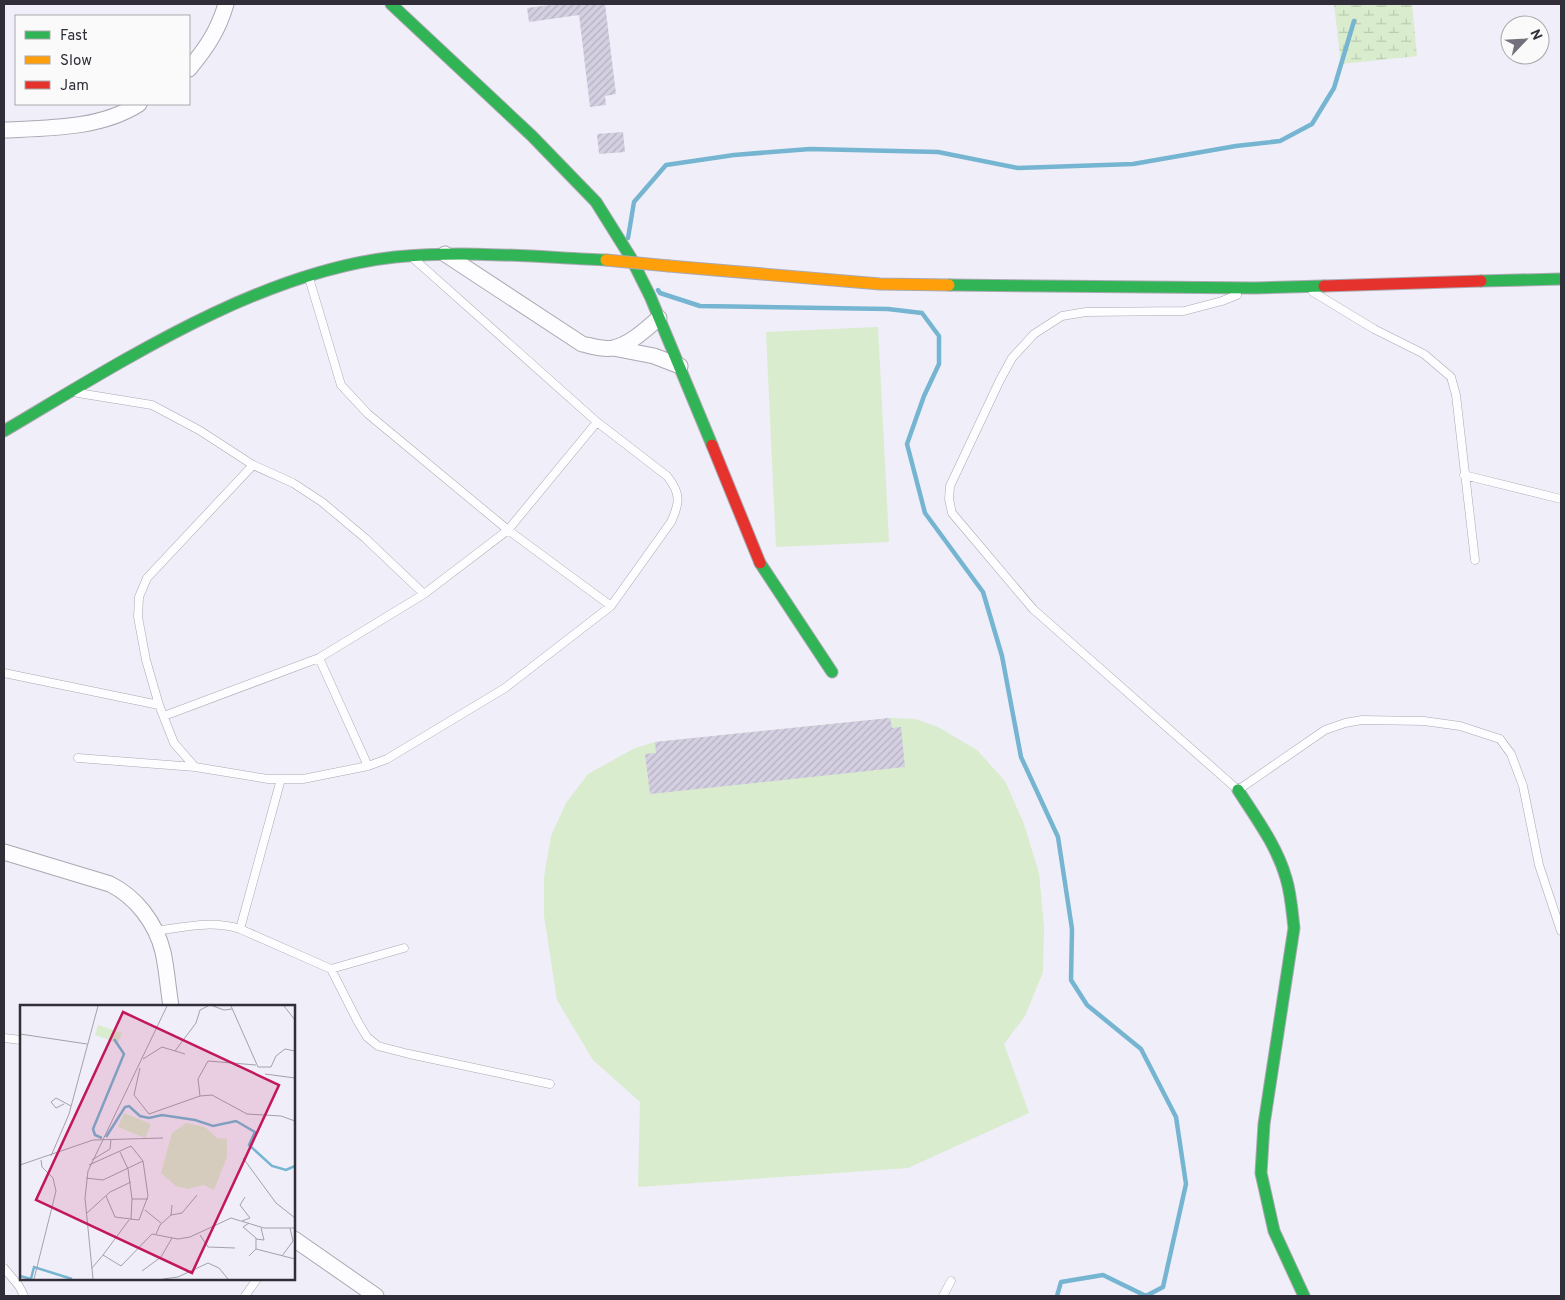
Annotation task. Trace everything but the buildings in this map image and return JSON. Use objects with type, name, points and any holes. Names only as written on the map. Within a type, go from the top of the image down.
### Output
[{"type":"street","points":[[190,68],[207,47],[222,19],[226,4]]},
{"type":"street","points":[[391,4],[532,136],[596,202],[631,258],[659,318],[759,561],[832,672]]},
{"type":"street","points":[[4,130],[54,128],[102,120],[137,105]]},
{"type":"street","points":[[445,254],[582,344],[654,356],[680,366]]},
{"type":"street","points":[[4,431],[170,336],[279,286],[365,262],[411,256],[445,254],[606,260],[880,284],[1255,288],[1561,279]]},
{"type":"street","points":[[613,348],[640,334],[659,318]]},
{"type":"street","points":[[1238,790],[1274,848],[1284,871],[1291,895],[1294,928],[1264,1124],[1261,1173],[1274,1232],[1304,1296]]},
{"type":"street","points":[[4,852],[110,884],[124,891],[140,907],[155,931],[163,952],[171,1005]]},
{"type":"street","points":[[295,1240],[376,1296]]},
{"type":"lane","points":[[78,758],[195,767],[281,780],[303,779],[368,766],[405,749],[505,688],[611,606],[671,522],[678,508],[678,492],[667,476],[597,422],[411,256]]},
{"type":"lane","points":[[308,277],[340,385],[368,414],[508,530],[611,606]]},
{"type":"lane","points":[[1303,286],[1374,329],[1424,354],[1450,377],[1456,395],[1475,560]]},
{"type":"lane","points":[[1255,288],[1222,301],[1184,311],[1086,312],[1062,316],[1034,334],[1012,358],[950,486],[949,499],[952,513],[1032,609],[1238,790],[1325,730],[1345,723],[1362,720],[1424,721],[1460,726],[1500,739],[1512,754],[1523,786],[1539,865],[1561,931]]},
{"type":"lane","points":[[72,392],[152,405],[199,430],[253,465],[293,483],[322,502],[365,538],[424,594]]},
{"type":"lane","points":[[164,716],[319,658],[424,594],[508,530],[597,422]]},
{"type":"lane","points":[[195,767],[174,743],[159,705],[146,660],[138,617],[139,597],[147,578],[253,465]]},
{"type":"lane","points":[[1464,475],[1561,499]]},
{"type":"lane","points":[[319,658],[368,766]]},
{"type":"lane","points":[[4,673],[159,705]]},
{"type":"lane","points":[[240,929],[281,780]]},
{"type":"lane","points":[[155,931],[211,924],[240,929],[331,969],[358,1022],[368,1037],[378,1046],[550,1084]]},
{"type":"lane","points":[[331,969],[404,948]]},
{"type":"lane","points":[[4,1038],[20,1040]]},
{"type":"lane","points":[[4,1268],[19,1286],[24,1296]]},
{"type":"lane","points":[[245,1296],[256,1280]]},
{"type":"lane","points":[[943,1296],[951,1281]]},
{"type":"green space","points":[[1334,4],[1412,4],[1417,56],[1341,64]]},
{"type":"green space","points":[[878,327],[889,542],[776,547],[766,332]]},
{"type":"green space","points":[[890,718],[915,719],[938,727],[977,750],[1005,781],[1024,824],[1039,873],[1044,927],[1043,972],[1025,1016],[1004,1044],[1029,1113],[908,1168],[638,1187],[640,1102],[593,1060],[557,1000],[544,916],[544,877],[551,836],[566,803],[588,774],[635,748],[655,742]]},
{"type":"waterway","points":[[628,238],[634,202],[666,165],[734,155],[810,149],[938,152],[1018,168],[1133,164],[1236,146],[1280,141],[1312,124],[1334,88],[1354,21]]},
{"type":"waterway","points":[[658,290],[660,293],[700,306],[888,309],[922,313],[939,336],[939,364],[924,396],[907,444],[925,513],[983,592],[1002,656],[1021,757],[1058,837],[1072,929],[1071,980],[1087,1005],[1141,1049],[1176,1117],[1186,1184],[1163,1287],[1146,1296],[1103,1275],[1061,1282],[1057,1296]]},
{"type":"traffic: fast","points":[[391,4],[532,136],[596,202],[631,258],[650,296],[712,445]]},
{"type":"traffic: fast","points":[[4,431],[95,377],[192,324],[242,300],[293,281],[344,266],[395,257],[448,254],[606,260]]},
{"type":"traffic: fast","points":[[1481,281],[1561,279]]},
{"type":"traffic: fast","points":[[949,285],[1255,288],[1324,286]]},
{"type":"traffic: fast","points":[[760,563],[832,672]]},
{"type":"traffic: fast","points":[[1238,790],[1265,832],[1277,855],[1286,878],[1291,903],[1294,928],[1264,1124],[1261,1173],[1274,1231],[1304,1296]]},
{"type":"traffic: slow","points":[[606,260],[669,266]]},
{"type":"traffic: slow","points":[[669,266],[880,284],[949,285]]},
{"type":"traffic: jam","points":[[1324,286],[1481,281]]},
{"type":"traffic: jam","points":[[712,445],[760,563]]}]
